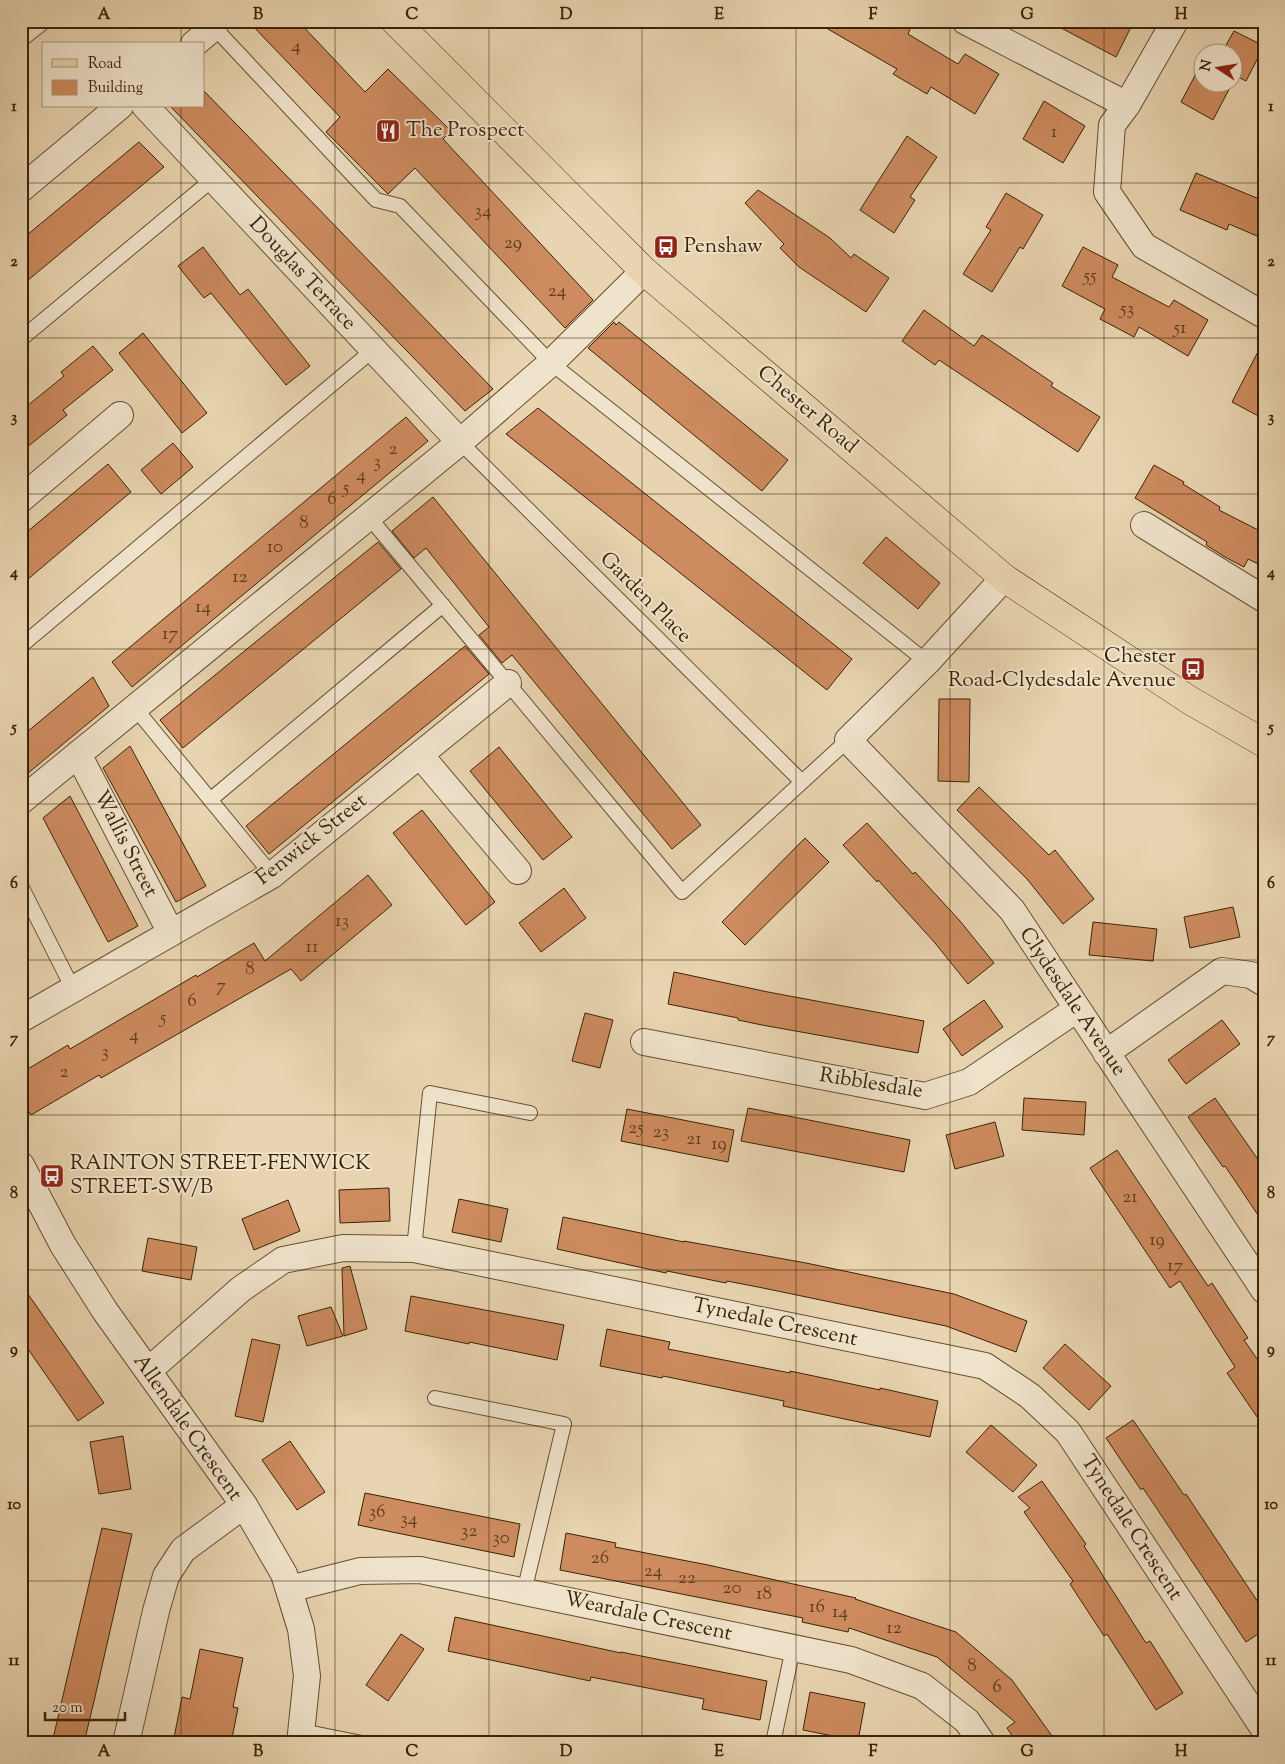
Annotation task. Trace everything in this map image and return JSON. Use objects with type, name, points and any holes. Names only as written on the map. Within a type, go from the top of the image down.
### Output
[{"type":"main road","name":"Chester Road","points":[[396,21],[644,271],[1004,578],[1191,701],[1264,743]]},
{"type":"street","points":[[965,21],[1127,105]]},
{"type":"street","points":[[1175,21],[1127,105],[1112,125],[1107,192],[1144,246],[1264,315]]},
{"type":"street","points":[[196,42],[211,24]]},
{"type":"street","points":[[21,188],[118,108]]},
{"type":"street","name":"Douglas Terrace","points":[[147,108],[460,442]]},
{"type":"street","points":[[21,801],[460,442],[551,363],[644,271]]},
{"type":"street","points":[[21,498],[120,415]]},
{"type":"street","points":[[1144,524],[1264,599]]},
{"type":"street","points":[[848,740],[927,662],[1004,578]]},
{"type":"street","name":"Fenwick Street","points":[[21,1019],[272,875],[508,683]]},
{"type":"street","name":"Clydesdale Avenue","points":[[848,740],[1012,910],[1264,1290]]},
{"type":"street","name":"Wallis Street","points":[[78,754],[171,933]]},
{"type":"street","points":[[420,755],[518,871]]},
{"type":"street","points":[[1106,1053],[1222,971],[1251,975],[1264,983]]},
{"type":"street","name":"Ribblesdale","points":[[644,1042],[926,1096],[969,1082],[1077,1009]]},
{"type":"street","name":"Allendale Crescent","points":[[21,1165],[63,1245],[105,1311],[244,1505],[183,1550],[166,1576],[156,1611],[126,1743]]},
{"type":"street","name":"Tynedale Crescent","points":[[148,1371],[241,1289],[283,1260],[343,1248],[414,1249],[985,1366],[1030,1396],[1068,1432],[1264,1729]]},
{"type":"street","points":[[244,1505],[284,1574],[301,1629],[307,1676],[301,1737]]},
{"type":"street","name":"Weardale Crescent","points":[[289,1589],[360,1571],[420,1570],[851,1660],[922,1686],[967,1721],[982,1743]]},
{"type":"lane","points":[[21,40],[45,21]]},
{"type":"lane","points":[[211,24],[376,200],[400,206],[551,363],[927,662]]},
{"type":"lane","points":[[21,339],[213,179]]},
{"type":"lane","points":[[21,646],[374,350]]},
{"type":"lane","name":"Garden Place","points":[[460,442],[802,782]]},
{"type":"lane","points":[[369,517],[682,892],[848,740]]},
{"type":"lane","points":[[210,800],[443,605]]},
{"type":"lane","points":[[135,708],[272,875]]},
{"type":"lane","points":[[21,886],[73,989]]},
{"type":"lane","points":[[414,1249],[430,1093],[530,1113]]},
{"type":"lane","points":[[435,1398],[564,1424],[524,1592]]},
{"type":"lane","points":[[773,1743],[793,1648]]},
{"type":"lane","points":[[301,1737],[362,1743]]},
{"type":"building","points":[[248,21],[298,21],[365,92],[388,69],[451,131],[443,139],[593,300],[565,328],[415,168],[388,194],[326,132],[340,117]]},
{"type":"building","points":[[814,21],[897,21],[910,29],[908,34],[958,64],[965,54],[999,74],[975,114],[931,87],[927,94],[893,74],[897,69]]},
{"type":"building","points":[[1048,21],[1134,21],[1116,57]]},
{"type":"building","points":[[1234,31],[1264,46],[1246,81],[1242,79],[1242,42],[1228,42]]},
{"type":"building","points":[[1192,81],[1192,92],[1228,92],[1213,120],[1181,102]]},
{"type":"building","points":[[205,92],[493,389],[465,411],[172,108],[205,108]]},
{"type":"building","points":[[1044,101],[1085,126],[1063,163],[1023,139]]},
{"type":"building","points":[[907,136],[937,157],[910,197],[915,200],[894,233],[860,210]]},
{"type":"building","points":[[139,142],[164,167],[21,286],[21,240]]},
{"type":"building","points":[[1196,173],[1264,201],[1264,239],[1229,224],[1227,230],[1180,210]]},
{"type":"building","points":[[758,190],[830,238],[851,258],[854,254],[889,278],[866,312],[799,267],[780,248],[784,244],[745,203]]},
{"type":"building","points":[[1006,193],[1043,215],[1023,249],[1020,247],[992,292],[963,274],[991,230],[986,227]]},
{"type":"building","points":[[203,247],[240,295],[248,289],[310,366],[286,385],[211,293],[204,298],[178,266]]},
{"type":"building","points":[[1083,247],[1118,265],[1112,277],[1169,307],[1174,300],[1208,320],[1188,356],[1139,327],[1134,337],[1100,319],[1105,309],[1062,286]]},
{"type":"building","points":[[924,310],[974,346],[982,335],[1053,383],[1051,386],[1100,417],[1078,452],[939,360],[935,365],[902,341]]},
{"type":"building","points":[[614,322],[616,325],[619,322],[788,460],[762,491],[588,348]]},
{"type":"building","points":[[143,333],[207,413],[182,433],[119,353]]},
{"type":"building","points":[[1264,340],[1264,419],[1232,402]]},
{"type":"building","points":[[93,346],[113,370],[63,410],[67,415],[21,452],[21,411],[64,376],[61,372]]},
{"type":"building","points":[[538,408],[852,659],[827,690],[506,434]]},
{"type":"building","points":[[406,417],[428,441],[132,687],[112,662]]},
{"type":"building","points":[[173,443],[193,467],[161,494],[141,470]]},
{"type":"building","points":[[108,464],[131,492],[21,585],[21,537]]},
{"type":"building","points":[[1154,465],[1184,482],[1183,484],[1220,507],[1219,510],[1264,533],[1264,567],[1248,559],[1244,567],[1225,557],[1206,545],[1207,542],[1135,498]]},
{"type":"building","points":[[433,497],[701,825],[672,849],[512,655],[502,663],[479,635],[489,627],[426,548],[414,558],[392,531]]},
{"type":"building","points":[[886,537],[940,583],[918,609],[863,563]]},
{"type":"building","points":[[378,542],[401,569],[183,748],[160,720]]},
{"type":"building","points":[[465,646],[489,674],[269,854],[246,826]]},
{"type":"building","points":[[93,677],[109,706],[21,779],[21,737]]},
{"type":"building","points":[[939,699],[970,699],[969,782],[938,781]]},
{"type":"building","points":[[130,746],[206,886],[176,902],[103,768]]},
{"type":"building","points":[[499,747],[572,837],[543,860],[470,771]]},
{"type":"building","points":[[979,787],[1049,855],[1055,850],[1094,899],[1063,924],[1027,879],[957,810]]},
{"type":"building","points":[[70,796],[138,926],[108,942],[43,818]]},
{"type":"building","points":[[422,810],[495,902],[466,925],[393,833]]},
{"type":"building","points":[[867,823],[913,874],[915,872],[960,921],[994,963],[968,984],[935,943],[878,880],[877,882],[843,845]]},
{"type":"building","points":[[805,838],[829,862],[745,945],[722,922]]},
{"type":"building","points":[[368,875],[392,905],[301,981],[291,969],[101,1078],[99,1075],[31,1115],[21,1098],[21,1073],[68,1045],[70,1049],[254,943],[265,961]]},
{"type":"building","points":[[564,888],[586,918],[541,952],[519,923]]},
{"type":"building","points":[[1233,907],[1240,937],[1190,948],[1184,917]]},
{"type":"building","points":[[1093,922],[1157,929],[1153,961],[1089,955]]},
{"type":"building","points":[[674,972],[768,992],[924,1021],[918,1053],[762,1025],[738,1020],[738,1018],[668,1004]]},
{"type":"building","points":[[984,1000],[1003,1027],[962,1056],[943,1029]]},
{"type":"building","points":[[585,1013],[613,1020],[600,1068],[572,1061]]},
{"type":"building","points":[[1222,1020],[1240,1044],[1186,1084],[1168,1060]]},
{"type":"building","points":[[1024,1098],[1086,1102],[1084,1135],[1022,1130]]},
{"type":"building","points":[[1215,1098],[1264,1168],[1264,1224],[1225,1166],[1223,1167],[1188,1117]]},
{"type":"building","points":[[748,1108],[910,1140],[904,1172],[741,1141]]},
{"type":"building","points":[[627,1109],[734,1130],[728,1162],[621,1141]]},
{"type":"building","points":[[995,1122],[1004,1156],[955,1169],[946,1135]]},
{"type":"building","points":[[1117,1150],[1208,1286],[1212,1283],[1248,1338],[1244,1340],[1264,1369],[1264,1427],[1227,1373],[1235,1367],[1180,1281],[1170,1288],[1090,1168]]},
{"type":"building","points":[[389,1188],[390,1221],[340,1223],[339,1190]]},
{"type":"building","points":[[459,1199],[508,1209],[501,1242],[452,1232]]},
{"type":"building","points":[[288,1200],[300,1231],[254,1250],[242,1219]]},
{"type":"building","points":[[563,1217],[684,1242],[806,1263],[954,1294],[1027,1321],[1016,1352],[946,1326],[727,1281],[726,1283],[667,1271],[666,1273],[557,1249]]},
{"type":"building","points":[[148,1238],[197,1247],[191,1280],[142,1271]]},
{"type":"building","points":[[350,1266],[367,1329],[344,1336],[342,1268]]},
{"type":"building","points":[[21,1284],[104,1403],[78,1421],[21,1339]]},
{"type":"building","points":[[411,1296],[564,1325],[557,1360],[405,1331]]},
{"type":"building","points":[[331,1307],[343,1336],[307,1346],[298,1316]]},
{"type":"building","points":[[607,1329],[670,1342],[668,1349],[790,1373],[790,1371],[880,1390],[880,1388],[938,1401],[930,1437],[783,1406],[784,1401],[663,1376],[662,1378],[600,1366]]},
{"type":"building","points":[[252,1339],[280,1345],[263,1422],[235,1416]]},
{"type":"building","points":[[1065,1344],[1111,1386],[1089,1410],[1043,1368]]},
{"type":"building","points":[[1133,1420],[1184,1495],[1186,1494],[1264,1611],[1264,1630],[1246,1642],[1143,1488],[1141,1490],[1106,1438]]},
{"type":"building","points":[[991,1425],[1037,1465],[1013,1492],[966,1452]]},
{"type":"building","points":[[123,1436],[131,1489],[99,1494],[90,1442]]},
{"type":"building","points":[[290,1441],[325,1492],[297,1510],[262,1460]]},
{"type":"building","points":[[1042,1481],[1086,1544],[1084,1546],[1146,1643],[1150,1641],[1183,1693],[1156,1710],[1107,1634],[1104,1636],[1070,1584],[1073,1581],[1024,1512],[1030,1508],[1018,1497]]},
{"type":"building","points":[[365,1493],[520,1524],[514,1557],[358,1525]]},
{"type":"building","points":[[102,1528],[132,1534],[95,1697],[84,1743],[52,1743]]},
{"type":"building","points":[[566,1533],[616,1543],[615,1547],[708,1565],[856,1598],[956,1632],[1012,1680],[1057,1743],[1017,1743],[1007,1728],[1015,1722],[937,1657],[849,1628],[848,1632],[802,1622],[803,1618],[560,1570]]},
{"type":"building","points":[[455,1617],[621,1653],[767,1681],[760,1720],[702,1709],[704,1699],[591,1677],[590,1681],[448,1651]]},
{"type":"building","points":[[401,1634],[424,1649],[388,1701],[366,1685]]},
{"type":"building","points":[[200,1649],[243,1658],[233,1707],[238,1708],[231,1743],[173,1743],[182,1697],[190,1699]]},
{"type":"building","points":[[810,1692],[865,1703],[858,1741],[803,1730]]},
{"type":"place","name":"The Prospect","points":[[388,131]]},
{"type":"place","name":"Penshaw","points":[[666,247]]},
{"type":"place","name":"Chester Road-Clydesdale Avenue","points":[[1193,669]]},
{"type":"place","name":"RAINTON STREET-FENWICK STREET-SW/B","points":[[52,1176]]}]
